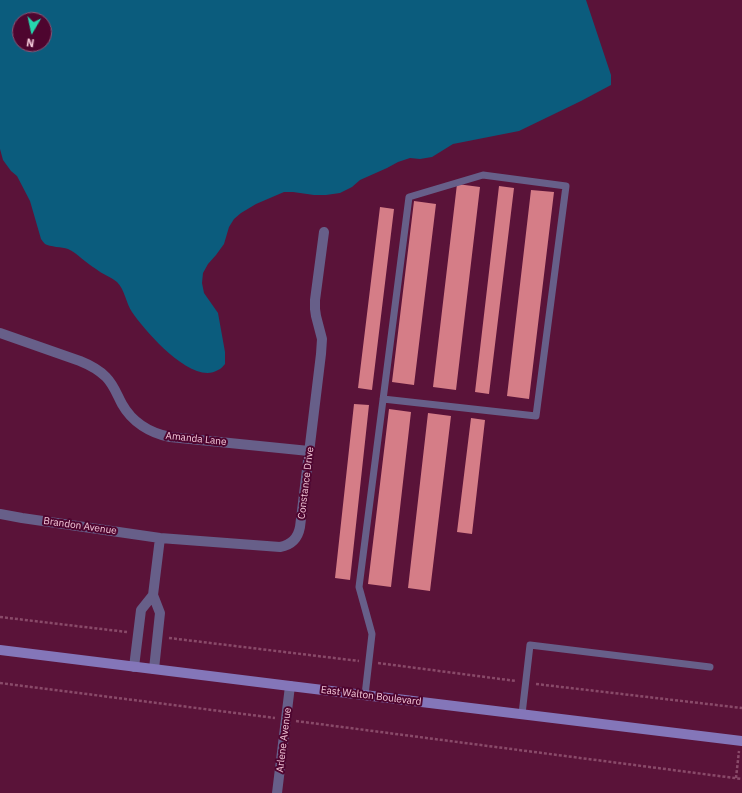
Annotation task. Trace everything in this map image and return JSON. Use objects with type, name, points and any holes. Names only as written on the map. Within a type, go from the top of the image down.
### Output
[{"type":"main road","name":"East Walton Boulevard","points":[[0,650],[742,741]]},
{"type":"street","name":"Constance Drive","points":[[160,538],[280,547],[287,545],[296,538],[299,531],[322,346],[321,332],[315,309],[324,232]]},
{"type":"street","name":"Amanda Lane","points":[[0,333],[90,365],[99,371],[112,385],[122,405],[132,418],[156,433],[170,437],[309,451]]},
{"type":"street","name":"Brandon Avenue","points":[[0,514],[160,538]]},
{"type":"street","points":[[154,669],[160,613],[153,595],[160,538]]},
{"type":"street","points":[[134,666],[141,610],[153,595]]},
{"type":"street","name":"Arlene Avenue","points":[[278,793],[290,686]]},
{"type":"lane","points":[[365,695],[372,634],[359,587],[383,399],[409,197],[483,175],[566,186],[536,416],[383,399]]},
{"type":"lane","points":[[522,714],[530,645],[710,667]]},
{"type":"path","points":[[0,683],[742,779]]},
{"type":"water","points":[[0,0],[586,0],[611,75],[611,85],[519,131],[453,144],[432,157],[420,159],[410,158],[398,162],[360,180],[352,187],[340,193],[314,195],[284,192],[256,204],[241,213],[234,219],[229,227],[224,244],[208,264],[203,273],[202,283],[204,293],[218,313],[225,352],[225,364],[219,370],[207,373],[195,370],[183,364],[158,343],[138,321],[128,305],[120,285],[117,282],[68,249],[50,246],[44,243],[41,239],[30,201],[17,176],[11,171],[3,160],[0,149]]},
{"type":"building","points":[[457,184],[480,187],[456,390],[433,387]]},
{"type":"building","points":[[499,186],[514,188],[489,394],[475,392]]},
{"type":"building","points":[[531,190],[554,192],[529,399],[507,396]]},
{"type":"building","points":[[414,201],[436,204],[414,385],[392,382]]},
{"type":"building","points":[[380,207],[394,209],[372,390],[358,388]]},
{"type":"building","points":[[354,404],[369,405],[350,580],[335,578]]},
{"type":"building","points":[[389,409],[411,412],[391,587],[368,584]]},
{"type":"building","points":[[428,413],[451,416],[430,591],[408,588]]},
{"type":"building","points":[[471,418],[485,420],[472,534],[457,532]]}]
